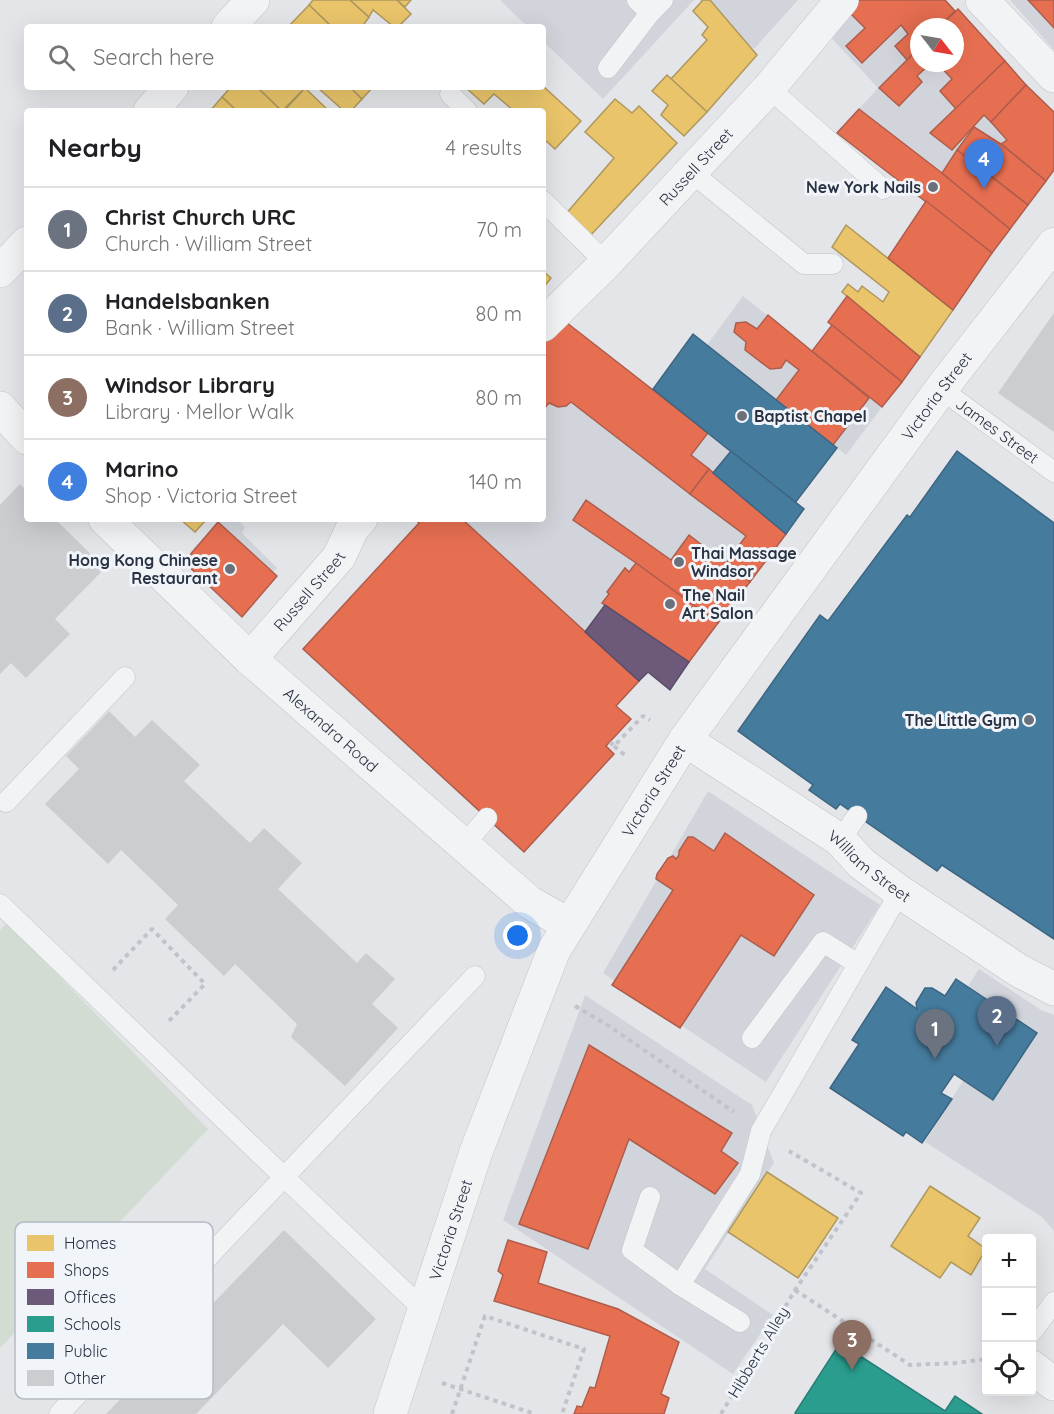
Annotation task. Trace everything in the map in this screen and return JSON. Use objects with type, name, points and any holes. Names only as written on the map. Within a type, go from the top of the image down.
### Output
[{"type":"street","points":[[231,24],[253,0]]},
{"type":"street","name":"Russell Street","points":[[546,322],[606,263],[769,88],[842,0]]},
{"type":"street","points":[[982,0],[1054,76]]},
{"type":"street","points":[[153,108],[169,90]]},
{"type":"street","name":"Victoria Street","points":[[390,1414],[476,1152],[554,950],[685,740],[941,389],[1054,244]]},
{"type":"street","points":[[0,272],[24,246]]},
{"type":"street","points":[[0,408],[24,435]]},
{"type":"street","name":"Alexandra Road","points":[[108,522],[249,659],[530,902],[569,925]]},
{"type":"street","name":"Russell Street","points":[[249,659],[339,557],[352,529],[358,522]]},
{"type":"street","name":"William Street","points":[[685,740],[849,828],[862,864],[900,892],[1018,970],[1054,989]]},
{"type":"street","points":[[1036,1370],[1054,1384]]},
{"type":"lane","points":[[608,68],[650,4]]},
{"type":"lane","points":[[769,88],[883,189]]},
{"type":"lane","points":[[450,94],[464,108]]},
{"type":"lane","points":[[691,172],[804,264],[833,264]]},
{"type":"lane","points":[[546,204],[606,263]]},
{"type":"lane","name":"James Street","points":[[941,389],[1054,472]]},
{"type":"lane","points":[[2,802],[125,677]]},
{"type":"lane","points":[[464,845],[487,818]]},
{"type":"lane","points":[[680,1285],[750,1174],[761,1131],[900,892]]},
{"type":"lane","points":[[0,904],[424,1310]]},
{"type":"lane","points":[[752,1038],[822,942],[858,964]]},
{"type":"lane","points":[[213,1252],[475,976]]},
{"type":"lane","points":[[650,1197],[632,1250],[680,1285],[740,1322]]},
{"type":"lane","points":[[1036,1327],[1054,1302]]},
{"type":"lane","points":[[59,1414],[73,1399]]},
{"type":"path","points":[[92,992],[152,929],[205,984],[146,1045]]},
{"type":"path","name":"Hibberts Alley","points":[[769,1335],[795,1290],[910,1365],[982,1360]]},
{"type":"path","points":[[452,1414],[485,1316],[584,1349],[562,1414]]},
{"type":"path","name":"Hibberts Alley","points":[[721,1414],[763,1345]]},
{"type":"path","points":[[404,1371],[535,1414]]},
{"type":"shaded area","points":[[694,0],[603,99],[546,44],[546,24],[525,24],[501,1]]},
{"type":"shaded area","points":[[699,0],[798,0],[754,49]]},
{"type":"shaded area","points":[[855,0],[945,0],[955,11],[958,9],[1005,61],[1054,170],[992,253],[837,133],[878,88],[825,31]]},
{"type":"shaded area","points":[[1010,0],[1054,0],[1054,50]]},
{"type":"shaded area","points":[[743,296],[882,407],[846,455],[707,345]]},
{"type":"shaded area","points":[[562,319],[804,509],[670,690],[648,673],[639,681],[465,522],[546,522],[546,337]]},
{"type":"shaded area","name":"Hong Kong Chinese Restaurant","points":[[218,522],[240,522],[245,527],[242,533],[277,568],[243,603],[190,552]]},
{"type":"shaded area","points":[[708,791],[880,905],[766,1082],[603,973]]},
{"type":"shaded area","points":[[7,923],[208,1129],[120,1222],[15,1222],[15,1332],[0,1348],[0,930]]},
{"type":"shaded area","points":[[979,969],[1041,1010],[1054,1015],[1054,1231],[1042,1217],[925,1142],[969,1071],[933,1043]]},
{"type":"shaded area","points":[[585,995],[752,1105],[774,1163],[705,1269],[773,1315],[733,1374],[503,1220]]},
{"type":"building: Homes","points":[[313,0],[350,0],[369,17],[364,24],[329,24],[309,5]]},
{"type":"building: Homes","points":[[350,0],[397,0],[411,14],[401,24],[390,24],[373,10],[369,17]]},
{"type":"building: Homes","points":[[397,0],[411,0],[405,7]]},
{"type":"building: Homes","points":[[703,0],[710,0],[757,55],[707,112],[671,79],[707,40],[702,35],[708,27],[693,11]]},
{"type":"building: Homes","points":[[309,5],[329,24],[291,24]]},
{"type":"building: Homes","points":[[667,75],[707,112],[684,136],[661,115],[668,105],[652,91]]},
{"type":"building: Homes","points":[[546,89],[581,121],[555,149],[546,141],[546,108],[510,108],[494,94],[484,104],[468,90]]},
{"type":"building: Homes","points":[[228,90],[260,90],[279,108],[234,108],[222,97]]},
{"type":"building: Homes","points":[[260,90],[303,90],[285,108],[279,108]]},
{"type":"building: Homes","points":[[303,90],[307,90],[326,108],[287,108]]},
{"type":"building: Homes","points":[[320,90],[353,90],[362,99],[354,108],[341,108]]},
{"type":"building: Homes","points":[[353,90],[370,90],[362,99]]},
{"type":"building: Homes","points":[[222,97],[234,108],[213,108]]},
{"type":"building: Homes","points":[[615,99],[632,113],[639,106],[677,143],[589,237],[565,215],[614,158],[585,132]]},
{"type":"building: Homes","points":[[846,225],[953,310],[920,357],[842,292],[848,284],[858,292],[862,286],[883,302],[889,292],[832,247]]},
{"type":"building: Homes","points":[[546,274],[551,278],[546,284]]},
{"type":"building: Homes","points":[[183,522],[204,522],[195,532]]},
{"type":"building: Homes","points":[[767,1172],[838,1218],[798,1278],[728,1232]]},
{"type":"building: Homes","points":[[930,1186],[980,1218],[968,1236],[982,1246],[982,1256],[971,1275],[951,1262],[940,1278],[891,1246]]},
{"type":"building: Shops","points":[[855,0],[945,0],[955,11],[948,18],[910,18],[910,57],[907,60],[895,46],[908,34],[901,25],[862,63],[846,46],[865,28],[846,9]]},
{"type":"building: Shops","points":[[1028,0],[1054,0],[1054,28]]},
{"type":"building: Shops","points":[[958,9],[1005,61],[956,109],[940,91],[952,79],[945,72],[964,72],[964,18],[948,18]]},
{"type":"building: Shops","points":[[910,57],[910,72],[921,72],[917,76],[922,82],[899,106],[879,88]]},
{"type":"building: Shops","points":[[1005,61],[1026,85],[991,122],[984,115],[952,150],[930,133]]},
{"type":"building: Shops","points":[[1026,85],[1054,112],[1054,170],[1046,181],[1001,144],[1007,140],[991,122]]},
{"type":"building: Shops","name":"New York Nails","points":[[859,109],[1010,229],[992,253],[837,133]]},
{"type":"building: Shops","points":[[974,127],[1001,144],[1046,181],[1028,205],[957,150]]},
{"type":"building: Shops","points":[[957,150],[1028,205],[1010,229],[942,173]]},
{"type":"building: Shops","points":[[926,201],[992,253],[953,310],[888,258]]},
{"type":"building: Shops","points":[[847,296],[920,357],[902,382],[828,322]]},
{"type":"building: Shops","points":[[768,315],[869,398],[833,445],[776,400],[799,370],[786,360],[781,368],[770,369],[745,350],[746,342],[734,332],[736,323],[746,322],[757,329]]},
{"type":"building: Shops","points":[[562,319],[708,433],[691,455],[709,469],[690,494],[571,402],[566,406],[558,407],[549,403],[546,406],[546,337]]},
{"type":"building: Shops","points":[[832,325],[902,382],[882,407],[812,351]]},
{"type":"building: Shops","points":[[709,469],[786,534],[750,582],[726,563],[746,536],[690,494]]},
{"type":"building: Shops","name":"Thai Massage Windsor","points":[[586,500],[671,560],[689,535],[750,582],[718,623],[573,520]]},
{"type":"building: Shops","name":"Hong Kong Chinese Restaurant","points":[[218,522],[277,576],[242,617],[184,562]]},
{"type":"building: Shops","points":[[465,522],[639,681],[616,706],[631,719],[606,746],[614,754],[524,852],[303,649],[419,523]]},
{"type":"building: Shops","points":[[636,563],[718,623],[689,662],[602,603],[609,594],[607,592],[625,568],[629,572]]},
{"type":"building: Shops","points":[[725,833],[814,895],[774,956],[741,935],[680,1028],[612,985],[673,890],[656,879],[668,858],[673,856],[676,859],[688,837],[693,837],[714,851]]},
{"type":"building: Shops","points":[[589,1045],[732,1133],[721,1151],[738,1163],[715,1194],[629,1139],[588,1249],[519,1224]]},
{"type":"building: Shops","points":[[508,1240],[547,1252],[538,1283],[618,1309],[679,1342],[661,1394],[669,1398],[664,1414],[574,1414],[577,1406],[582,1407],[590,1387],[595,1388],[610,1336],[494,1301],[503,1275],[498,1271]]},
{"type":"building: Offices","points":[[605,605],[689,662],[670,690],[648,672],[639,681],[585,632]]},
{"type":"building: Schools","points":[[840,1343],[945,1411],[955,1396],[982,1414],[795,1413]]},
{"type":"building: Public","name":"Baptist Chapel","points":[[693,334],[837,448],[795,503],[653,389]]},
{"type":"building: Public","points":[[731,451],[804,509],[786,534],[713,473]]},
{"type":"building: Public","points":[[957,451],[1054,523],[1054,939],[942,865],[937,871],[840,804],[836,809],[809,790],[813,785],[738,731],[820,615],[828,621],[907,515],[910,517]]},
{"type":"building: Public","points":[[956,979],[1037,1033],[993,1100],[954,1074],[941,1093],[952,1099],[922,1143],[906,1132],[903,1136],[830,1088],[859,1044],[852,1040],[886,987],[917,1009],[916,1003],[925,988],[932,988],[945,996]]},
{"type":"building: Other","points":[[1054,313],[1054,432],[998,393]]},
{"type":"building: Other","points":[[20,484],[24,488],[24,522],[58,522],[105,568],[55,619],[70,634],[26,678],[11,663],[0,674],[0,505]]},
{"type":"building: Other","points":[[109,711],[135,737],[152,720],[200,765],[184,781],[250,843],[264,828],[302,863],[278,889],[357,963],[366,953],[395,979],[372,1004],[398,1028],[345,1086],[291,1037],[297,1024],[235,964],[224,976],[165,919],[178,905],[121,850],[108,864],[45,804],[79,769],[66,756]]},
{"type":"building: Other","points":[[284,1230],[376,1319],[328,1368],[283,1324],[213,1396],[213,1303]]},
{"type":"building: Other","points":[[121,1399],[210,1399],[196,1414],[106,1414]]},
{"type":"place","name":"New York Nails","points":[[933,187]]},
{"type":"place","name":"Marino","points":[[984,189]]},
{"type":"place","name":"Baptist Chapel","points":[[742,416]]},
{"type":"place","name":"Thai Massage Windsor","points":[[679,562]]},
{"type":"place","name":"Hong Kong Chinese Restaurant","points":[[230,569]]},
{"type":"place","name":"The Nail Art Salon","points":[[670,604]]},
{"type":"place","name":"The Little Gym","points":[[1029,720]]},
{"type":"place","name":"Handelsbanken","points":[[997,1046]]},
{"type":"place","name":"Christ Church URC","points":[[935,1059]]},
{"type":"place","name":"Windsor Library","points":[[852,1370]]}]
